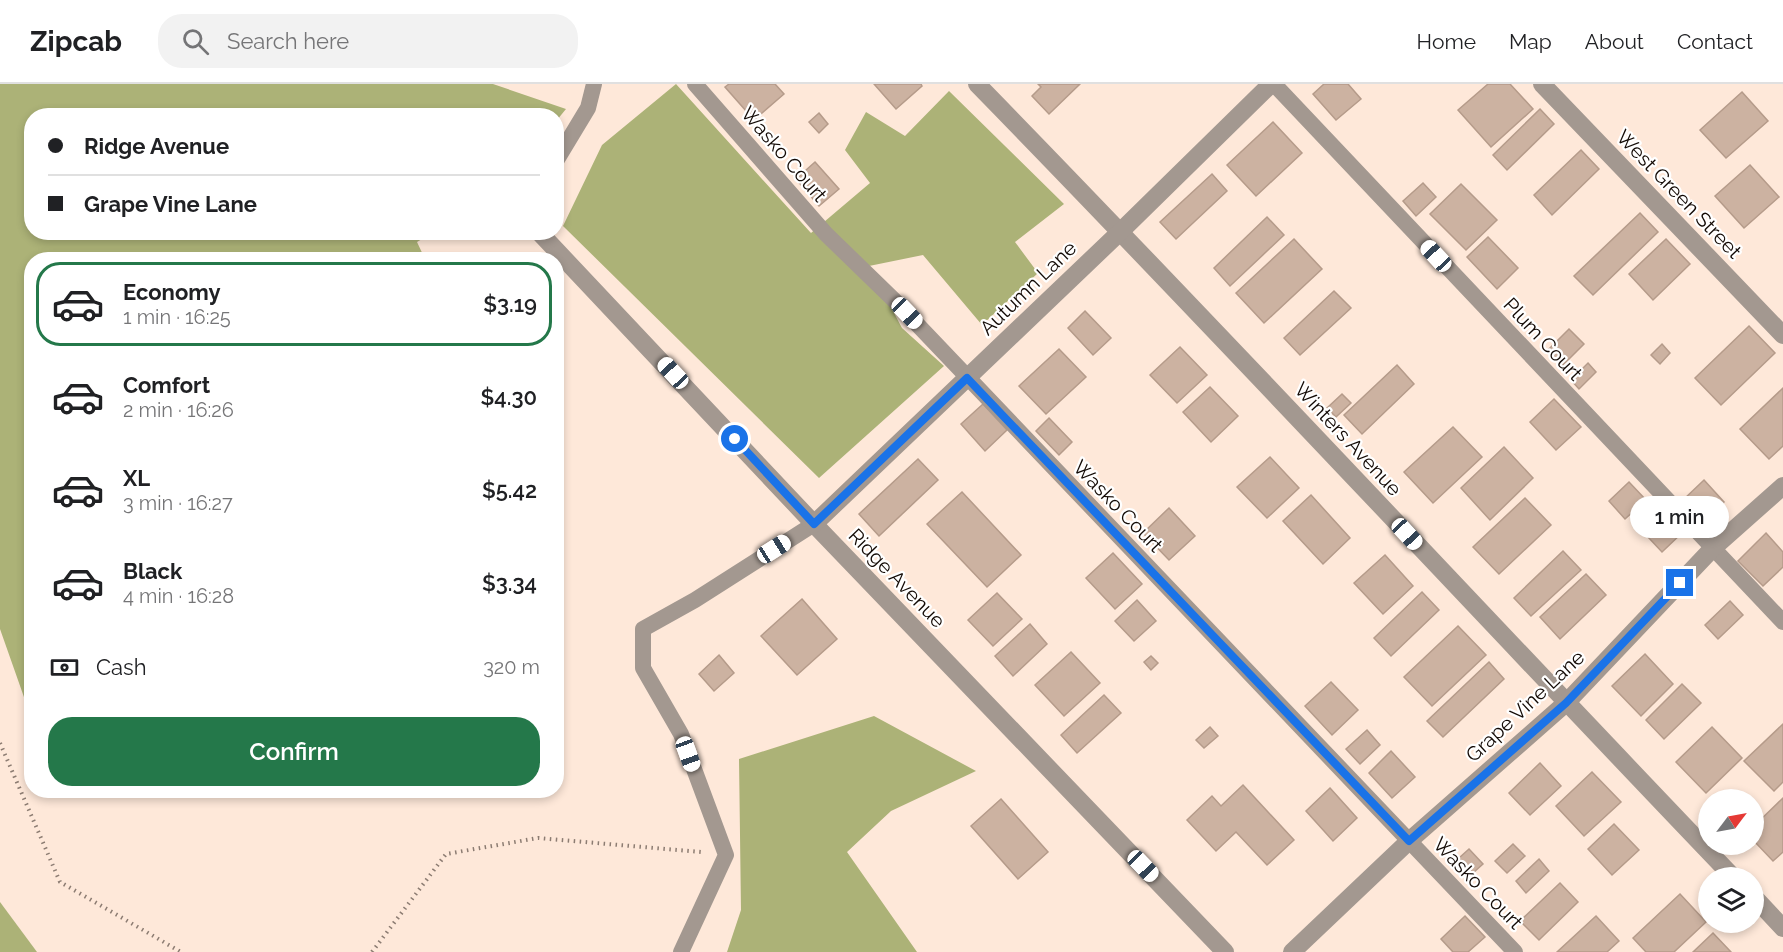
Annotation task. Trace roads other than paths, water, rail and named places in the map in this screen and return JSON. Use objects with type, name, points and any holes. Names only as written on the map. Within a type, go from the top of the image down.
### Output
[{"type":"street","name":"Winters Avenue","points":[[976,84],[1121,231],[1723,867]]},
{"type":"street","name":"Autumn Lane","points":[[814,524],[1273,84]]},
{"type":"street","name":"West Green Street","points":[[1542,84],[1783,335]]},
{"type":"street","name":"Ridge Avenue","points":[[547,240],[558,252]]},
{"type":"street","name":"Ridge Avenue","points":[[564,259],[814,524],[1225,952]]},
{"type":"street","name":"Grape Vine Lane","points":[[1292,952],[1409,841],[1566,703],[1712,549],[1783,486]]},
{"type":"street","points":[[1764,908],[1783,928]]},
{"type":"lane","points":[[564,148],[588,108],[594,84]]},
{"type":"lane","name":"Wasko Court","points":[[695,84],[826,234],[894,300],[1515,952]]},
{"type":"lane","name":"Plum Court","points":[[1273,84],[1783,622]]},
{"type":"lane","points":[[681,952],[726,855],[681,734],[643,668],[643,629],[694,600],[814,524]]}]
